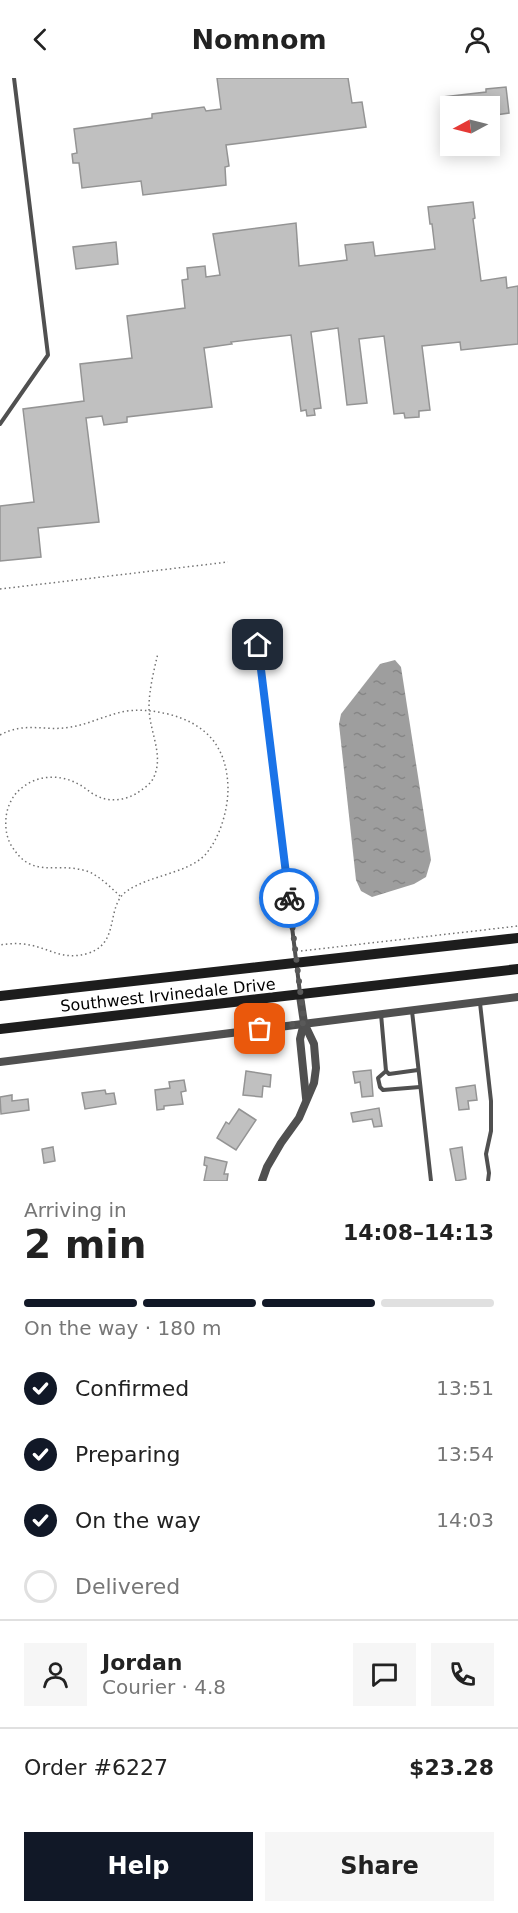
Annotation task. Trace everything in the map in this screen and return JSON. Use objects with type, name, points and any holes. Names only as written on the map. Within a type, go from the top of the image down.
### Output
[{"type":"main road","name":"Southwest Irvinedale Drive","points":[[0,996],[518,938]]},
{"type":"main road","name":"Southwest Irvinedale Drive","points":[[0,1029],[518,969]]},
{"type":"street","points":[[262,1181],[281,1143],[299,1118],[314,1083],[316,1068],[314,1044],[304,1023],[300,996]]},
{"type":"street","points":[[0,1062],[518,997]]},
{"type":"street","points":[[304,1023],[300,1039],[306,1099]]},
{"type":"lane","points":[[0,424],[48,355],[14,78]]},
{"type":"lane","points":[[258,645],[300,996]]},
{"type":"lane","points":[[480,1002],[491,1101],[491,1131],[486,1154],[488,1181]]},
{"type":"lane","points":[[412,1010],[431,1181]]},
{"type":"lane","points":[[381,1014],[386,1071]]},
{"type":"lane","points":[[386,1071],[389,1074],[418,1070]]},
{"type":"lane","points":[[386,1071],[378,1078],[383,1090],[420,1087]]},
{"type":"path","points":[[0,589],[228,562]]},
{"type":"path","points":[[121,896],[92,873],[77,869],[33,866],[18,855],[11,846],[6,827],[9,803],[19,790],[40,777],[73,781],[98,797],[111,800],[132,796],[151,782],[155,774],[158,755],[149,710],[158,654]]},
{"type":"path","points":[[0,735],[20,727],[63,728],[120,713],[149,710],[188,720],[208,733],[225,763],[228,777],[225,815],[207,852],[200,860],[181,869],[145,880],[121,896],[108,938],[100,946],[91,952],[71,956],[59,955],[22,943],[0,945]]},
{"type":"path","points":[[310,950],[518,926]]},
{"type":"water","points":[[395,660],[401,667],[431,860],[426,877],[414,884],[372,897],[361,891],[356,880],[339,724],[341,714],[380,664]]},
{"type":"building","points":[[217,78],[348,78],[352,103],[362,102],[366,127],[226,145],[229,166],[225,167],[226,185],[143,195],[141,181],[82,188],[79,163],[73,163],[72,154],[77,153],[74,129],[152,118],[152,114],[204,107],[206,111],[221,109]]},
{"type":"building","points":[[506,87],[509,113],[500,114],[500,96],[452,96],[486,92],[486,89]]},
{"type":"building","points":[[473,202],[481,281],[506,277],[507,288],[518,286],[518,344],[461,350],[460,342],[422,346],[430,410],[419,411],[419,417],[405,418],[404,413],[394,414],[384,336],[359,339],[367,403],[347,405],[338,328],[311,332],[321,408],[314,409],[315,415],[307,416],[306,410],[301,411],[291,335],[231,342],[232,344],[204,348],[212,407],[127,417],[127,422],[104,425],[102,416],[86,418],[99,522],[38,528],[41,557],[0,561],[0,506],[34,502],[23,409],[84,401],[80,364],[132,358],[127,316],[185,308],[182,280],[188,279],[187,268],[205,266],[206,277],[220,275],[213,234],[296,223],[299,266],[347,260],[345,245],[373,242],[375,256],[435,249],[428,207]]},
{"type":"building","points":[[116,242],[118,264],[76,269],[73,247]]},
{"type":"building","points":[[371,1070],[373,1096],[362,1097],[360,1082],[355,1083],[353,1072]]},
{"type":"building","points":[[246,1071],[271,1075],[270,1087],[263,1086],[262,1097],[243,1095]]},
{"type":"building","points":[[184,1080],[186,1091],[181,1092],[183,1104],[164,1106],[164,1109],[157,1110],[155,1090],[170,1088],[169,1082]]},
{"type":"building","points":[[475,1085],[477,1100],[468,1101],[469,1109],[459,1110],[456,1088]]},
{"type":"building","points":[[105,1090],[106,1094],[114,1093],[116,1104],[85,1109],[82,1093]]},
{"type":"building","points":[[12,1095],[12,1101],[28,1099],[29,1110],[1,1114],[0,1097]]},
{"type":"building","points":[[379,1108],[382,1126],[374,1127],[372,1119],[353,1122],[351,1113]]},
{"type":"building","points":[[239,1109],[256,1120],[236,1150],[217,1138],[226,1122],[229,1124]]},
{"type":"building","points":[[53,1147],[55,1161],[44,1163],[42,1149]]},
{"type":"building","points":[[462,1147],[466,1179],[456,1181],[450,1149]]},
{"type":"building","points":[[205,1157],[227,1162],[224,1174],[228,1174],[227,1181],[204,1181],[207,1166],[204,1165]]},
{"type":"way so far","points":[[260,1029],[304,1023],[289,898]]},
{"type":"route","points":[[258,645],[289,898]]}]
